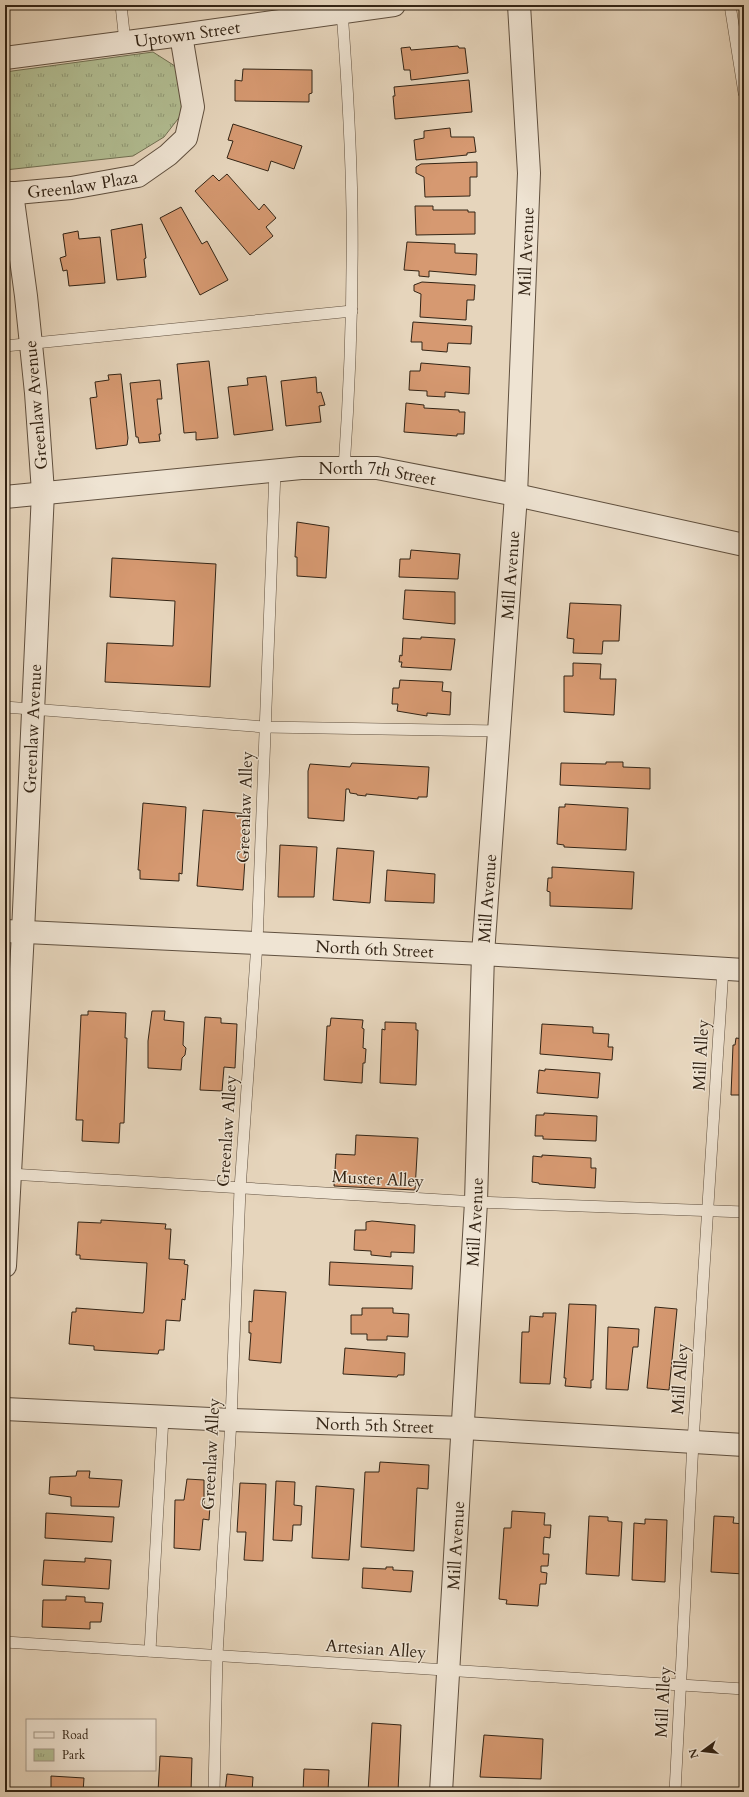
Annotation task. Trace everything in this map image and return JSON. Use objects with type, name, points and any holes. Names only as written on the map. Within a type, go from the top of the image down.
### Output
[{"type":"street","name":"Uptown Street","points":[[5,58],[181,35],[366,7],[394,5]]},
{"type":"street","name":"Mill Avenue","points":[[441,1792],[464,1428],[476,1202],[483,954],[516,495],[529,173],[519,5]]},
{"type":"street","name":"Greenlaw Plaza","points":[[8,194],[71,188],[138,176],[168,155],[186,138],[193,106],[181,35]]},
{"type":"street","name":"Greenlaw Avenue","points":[[5,1266],[10,1174],[14,931],[33,709],[43,492],[31,343],[8,194]]},
{"type":"street","name":"North 7th Street","points":[[5,497],[43,492],[301,468],[377,468],[516,495],[744,545]]},
{"type":"street","name":"North 6th Street","points":[[14,931],[483,954],[733,969]]},
{"type":"street","name":"North 5th Street","points":[[5,1409],[231,1420],[464,1428],[744,1445]]},
{"type":"lane","points":[[121,5],[125,42]]},
{"type":"lane","points":[[730,5],[744,92]]},
{"type":"lane","points":[[342,11],[349,111],[352,211],[352,311],[344,468]]},
{"type":"lane","points":[[5,346],[352,311]]},
{"type":"lane","name":"Greenlaw Alley","points":[[214,1792],[217,1655],[231,1420],[240,1189],[257,943],[275,471]]},
{"type":"lane","points":[[5,707],[265,727],[499,731]]},
{"type":"lane","name":"Mill Alley","points":[[675,1792],[693,1442],[709,1209],[733,969]]},
{"type":"lane","name":"Muster Alley","points":[[10,1174],[476,1202],[709,1209],[744,1212]]},
{"type":"lane","points":[[150,1651],[163,1417]]},
{"type":"lane","name":"Artesian Alley","points":[[5,1642],[744,1689]]},
{"type":"green space","points":[[153,52],[178,68],[182,92],[181,115],[164,137],[133,156],[5,170],[5,72]]},
{"type":"building","points":[[458,46],[459,48],[465,48],[468,73],[411,80],[410,70],[404,70],[401,48],[410,47],[411,50]]},
{"type":"building","points":[[243,69],[312,70],[312,93],[309,94],[309,102],[235,101],[235,80],[242,81]]},
{"type":"building","points":[[469,80],[472,112],[395,119],[393,96],[395,96],[394,87]]},
{"type":"building","points":[[233,124],[302,146],[294,169],[271,161],[268,171],[227,158],[233,141],[228,140]]},
{"type":"building","points":[[450,128],[451,137],[474,137],[476,152],[467,153],[467,155],[416,160],[414,140],[424,138],[424,131]]},
{"type":"building","points":[[477,162],[477,177],[470,177],[470,196],[425,197],[424,177],[416,173],[416,167],[421,164]]},
{"type":"building","points":[[227,174],[259,210],[264,204],[276,218],[266,227],[273,236],[250,255],[195,191],[213,175],[219,181]]},
{"type":"building","points":[[415,206],[433,206],[433,210],[468,210],[468,212],[475,212],[475,234],[416,235]]},
{"type":"building","points":[[181,207],[202,244],[207,241],[228,280],[200,295],[160,218]]},
{"type":"building","points":[[142,224],[146,258],[144,259],[146,277],[117,280],[111,230]]},
{"type":"building","points":[[78,231],[79,239],[100,237],[105,283],[69,286],[67,270],[63,271],[60,258],[66,256],[63,234]]},
{"type":"building","points":[[407,242],[455,244],[455,253],[477,254],[476,275],[429,271],[429,277],[419,276],[419,271],[404,270]]},
{"type":"building","points":[[422,282],[475,285],[474,300],[467,300],[466,320],[420,317],[421,294],[414,291],[414,285]]},
{"type":"building","points":[[413,322],[472,326],[471,344],[448,343],[447,352],[422,350],[422,342],[411,342]]},
{"type":"building","points":[[209,361],[218,438],[196,440],[196,432],[184,433],[177,364]]},
{"type":"building","points":[[421,363],[470,367],[469,394],[445,392],[445,397],[427,396],[427,391],[409,390],[410,371],[420,371]]},
{"type":"building","points":[[121,374],[128,438],[127,445],[96,449],[90,398],[97,397],[95,382],[109,380],[108,375]]},
{"type":"building","points":[[266,376],[273,430],[234,435],[228,387],[248,385],[247,378]]},
{"type":"building","points":[[316,377],[317,393],[321,392],[325,405],[319,406],[321,422],[286,426],[281,381]]},
{"type":"building","points":[[160,380],[162,399],[157,399],[161,434],[159,434],[160,441],[139,443],[138,437],[136,437],[130,383]]},
{"type":"building","points":[[406,403],[424,405],[424,408],[459,410],[459,412],[465,412],[464,434],[457,434],[457,436],[404,432]]},
{"type":"building","points":[[297,522],[329,527],[326,578],[297,576],[297,557],[295,557]]},
{"type":"building","points":[[411,550],[460,554],[458,579],[399,577],[400,559],[410,559]]},
{"type":"building","points":[[112,558],[216,564],[210,687],[105,682],[107,643],[173,646],[175,601],[110,597]]},
{"type":"building","points":[[405,590],[455,592],[455,624],[403,619]]},
{"type":"building","points":[[570,603],[621,605],[619,641],[603,641],[602,654],[573,653],[574,639],[567,638]]},
{"type":"building","points":[[421,637],[455,639],[451,670],[401,667],[402,662],[399,662],[400,655],[402,656],[403,638],[421,639]]},
{"type":"building","points":[[573,663],[601,664],[600,679],[616,679],[614,715],[564,712],[564,676],[573,676]]},
{"type":"building","points":[[400,680],[443,682],[442,691],[451,692],[450,715],[427,713],[427,716],[397,711],[398,704],[392,704],[393,688],[399,688]]},
{"type":"building","points":[[606,762],[623,762],[623,767],[650,768],[650,789],[560,785],[561,763],[606,764]]},
{"type":"building","points":[[352,763],[429,767],[427,797],[418,797],[418,799],[366,794],[366,796],[350,793],[349,789],[346,789],[344,821],[308,818],[308,771],[310,764],[350,767]]},
{"type":"building","points":[[143,803],[186,807],[182,874],[179,873],[179,881],[140,879],[140,870],[138,870]]},
{"type":"building","points":[[565,804],[628,808],[626,850],[564,847],[564,845],[557,844],[559,807],[565,807]]},
{"type":"building","points":[[203,810],[248,814],[243,890],[197,886]]},
{"type":"building","points":[[280,845],[317,847],[314,897],[278,897]]},
{"type":"building","points":[[337,848],[374,851],[370,903],[333,900]]},
{"type":"building","points":[[552,867],[634,872],[632,909],[550,906],[550,892],[547,891],[548,878],[552,878]]},
{"type":"building","points":[[387,870],[435,874],[434,903],[385,901]]},
{"type":"building","points":[[88,1011],[126,1013],[125,1038],[127,1038],[124,1123],[120,1123],[119,1143],[82,1141],[83,1120],[76,1120],[81,1015],[88,1015]]},
{"type":"building","points":[[152,1011],[165,1011],[164,1020],[184,1022],[183,1045],[186,1048],[185,1055],[182,1058],[181,1070],[148,1068],[148,1041]]},
{"type":"building","points":[[205,1017],[221,1018],[221,1023],[237,1024],[235,1068],[224,1067],[222,1091],[200,1090]]},
{"type":"building","points":[[331,1018],[363,1020],[363,1048],[366,1049],[365,1063],[363,1063],[362,1083],[324,1080],[327,1026],[330,1026]]},
{"type":"building","points":[[385,1022],[416,1023],[416,1030],[418,1030],[416,1085],[380,1083],[382,1029],[385,1030]]},
{"type":"building","points":[[542,1024],[593,1027],[593,1033],[609,1034],[608,1047],[613,1047],[612,1060],[540,1054]]},
{"type":"building","points":[[736,1038],[744,1039],[744,1095],[731,1095],[733,1045],[735,1045]]},
{"type":"building","points":[[545,1069],[600,1073],[598,1098],[537,1093],[539,1070],[545,1071]]},
{"type":"building","points":[[544,1113],[597,1116],[596,1141],[543,1139],[543,1136],[535,1136],[536,1115],[544,1115]]},
{"type":"building","points":[[356,1135],[418,1138],[415,1190],[334,1186],[336,1154],[355,1155]]},
{"type":"building","points":[[542,1155],[591,1158],[591,1168],[596,1168],[595,1188],[539,1184],[532,1182],[533,1156],[542,1157]]},
{"type":"building","points":[[101,1220],[166,1224],[165,1229],[171,1229],[169,1259],[185,1260],[184,1264],[188,1265],[185,1300],[182,1299],[180,1321],[166,1320],[164,1350],[159,1350],[158,1354],[94,1350],[94,1346],[69,1344],[72,1312],[76,1312],[76,1308],[143,1313],[144,1311],[147,1263],[80,1259],[80,1255],[76,1255],[78,1222],[101,1223]]},
{"type":"building","points":[[372,1221],[415,1225],[414,1253],[391,1252],[391,1257],[371,1255],[371,1251],[354,1250],[355,1230],[366,1230],[366,1222]]},
{"type":"building","points":[[330,1262],[413,1266],[412,1289],[329,1285]]},
{"type":"building","points":[[254,1290],[286,1292],[281,1363],[249,1360],[251,1333],[249,1333],[249,1321],[252,1322]]},
{"type":"building","points":[[569,1304],[596,1305],[593,1380],[591,1380],[591,1388],[565,1386],[566,1378],[564,1378]]},
{"type":"building","points":[[655,1307],[677,1309],[669,1390],[647,1388]]},
{"type":"building","points":[[362,1308],[393,1308],[393,1313],[409,1314],[408,1337],[387,1336],[387,1340],[367,1340],[367,1334],[351,1334],[351,1315],[362,1315]]},
{"type":"building","points":[[543,1313],[556,1313],[550,1384],[520,1383],[522,1332],[529,1332],[530,1316],[543,1317]]},
{"type":"building","points":[[608,1327],[639,1329],[638,1347],[633,1347],[628,1390],[606,1389]]},
{"type":"building","points":[[345,1348],[405,1353],[404,1375],[398,1375],[397,1377],[343,1374]]},
{"type":"building","points":[[380,1462],[429,1465],[428,1489],[417,1488],[414,1551],[361,1547],[365,1472],[379,1472]]},
{"type":"building","points":[[77,1471],[90,1471],[89,1478],[122,1480],[119,1507],[71,1506],[71,1497],[49,1494],[50,1477],[76,1476]]},
{"type":"building","points":[[187,1479],[204,1480],[204,1506],[210,1506],[209,1520],[203,1519],[200,1550],[174,1548],[175,1500],[184,1500]]},
{"type":"building","points":[[276,1481],[295,1482],[294,1505],[302,1506],[301,1525],[293,1525],[292,1541],[273,1540]]},
{"type":"building","points":[[240,1483],[266,1484],[263,1561],[244,1560],[246,1532],[237,1532]]},
{"type":"building","points":[[316,1486],[354,1489],[349,1560],[312,1558]]},
{"type":"building","points":[[512,1511],[545,1513],[544,1525],[551,1525],[550,1538],[544,1537],[543,1554],[549,1554],[548,1566],[541,1566],[541,1572],[547,1573],[546,1584],[540,1584],[538,1606],[506,1604],[507,1600],[499,1599],[504,1528],[511,1528]]},
{"type":"building","points":[[46,1513],[114,1517],[112,1542],[45,1538]]},
{"type":"building","points":[[589,1516],[608,1517],[608,1521],[622,1522],[619,1576],[586,1574]]},
{"type":"building","points":[[714,1516],[734,1517],[733,1523],[744,1524],[744,1574],[711,1572]]},
{"type":"building","points":[[645,1519],[667,1520],[665,1582],[632,1580],[634,1523],[645,1524]]},
{"type":"building","points":[[85,1558],[111,1560],[109,1589],[42,1585],[44,1560],[85,1562]]},
{"type":"building","points":[[386,1567],[393,1567],[393,1570],[413,1571],[411,1592],[362,1588],[363,1568],[386,1569]]},
{"type":"building","points":[[66,1596],[85,1597],[85,1602],[103,1603],[101,1622],[90,1622],[90,1629],[42,1627],[43,1600],[66,1600]]},
{"type":"building","points":[[372,1723],[401,1725],[398,1792],[368,1792]]},
{"type":"building","points":[[484,1735],[543,1739],[541,1779],[480,1777]]},
{"type":"building","points":[[160,1756],[192,1758],[191,1792],[158,1792]]},
{"type":"building","points":[[304,1769],[329,1770],[328,1792],[303,1792]]},
{"type":"building","points":[[227,1774],[253,1777],[252,1792],[225,1792]]},
{"type":"building","points":[[51,1776],[84,1778],[83,1792],[51,1792]]}]
